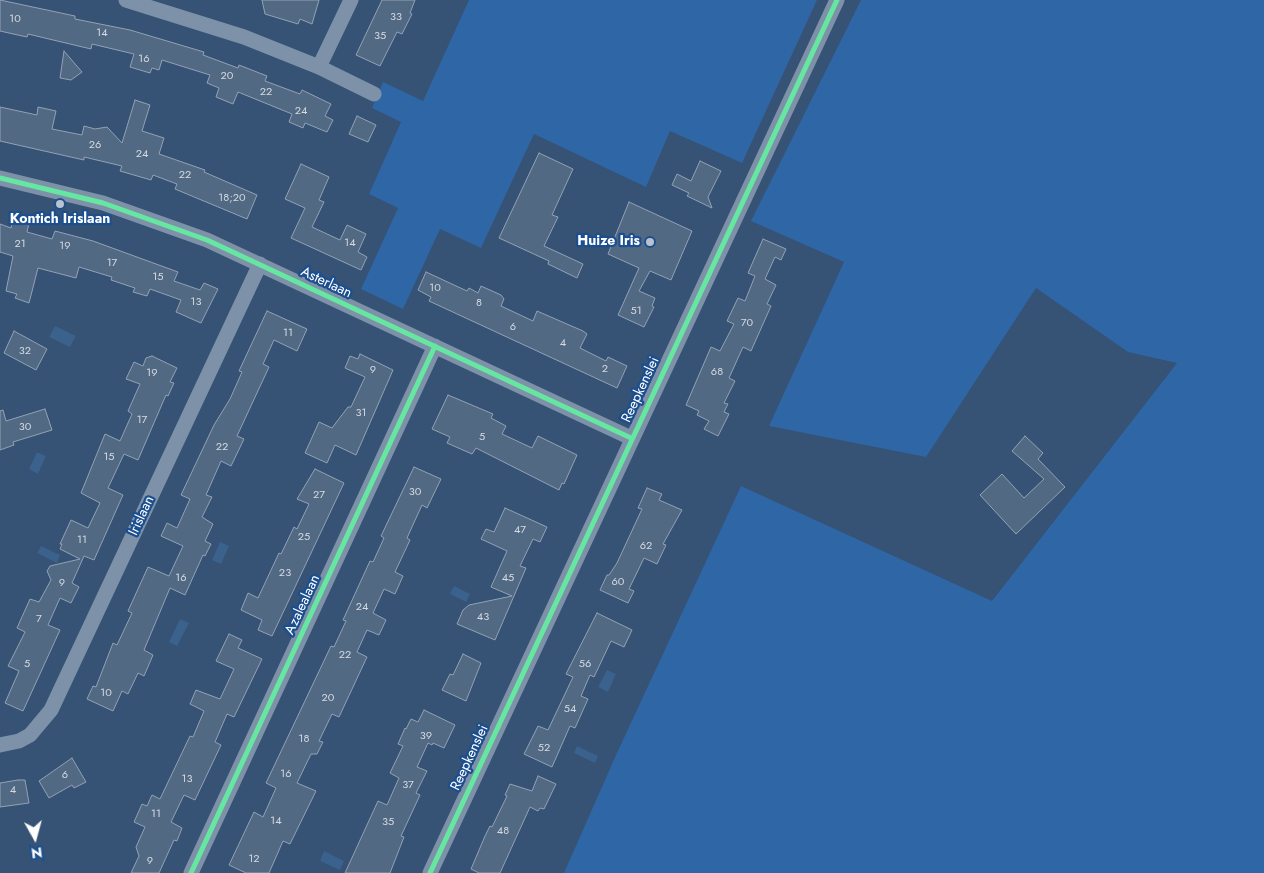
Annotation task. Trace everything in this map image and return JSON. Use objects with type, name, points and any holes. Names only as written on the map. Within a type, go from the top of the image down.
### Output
[{"type":"street","points":[[126,0],[244,37],[319,67],[374,94]]},
{"type":"street","points":[[319,67],[350,0]]},
{"type":"street","name":"Reepkenslei","points":[[430,873],[631,438],[837,0]]},
{"type":"street","name":"Asterlaan","points":[[0,178],[69,194],[136,214],[206,240],[631,438]]},
{"type":"street","name":"Irislaan","points":[[0,745],[30,735],[51,710],[260,264]]},
{"type":"street","name":"Azalealaan","points":[[191,873],[435,346]]},
{"type":"shaded area","points":[[469,0],[817,0],[742,163],[670,131],[646,187],[534,134],[481,248],[440,229],[403,309],[361,289],[398,208],[369,194],[401,122],[372,108],[383,82],[423,101]]},
{"type":"shaded area","points":[[861,0],[1264,0],[1264,873],[564,873],[616,755],[741,486],[992,601],[1177,363],[1128,352],[1036,288],[926,457],[769,426],[844,262],[751,221]]},
{"type":"shaded area","points":[[55,326],[76,336],[70,347],[49,337]]},
{"type":"shaded area","points":[[37,452],[46,456],[38,474],[29,469]]},
{"type":"shaded area","points":[[220,542],[229,546],[221,564],[212,560]]},
{"type":"shaded area","points":[[41,546],[60,555],[57,563],[37,553]]},
{"type":"shaded area","points":[[454,586],[470,594],[466,602],[450,594]]},
{"type":"shaded area","points":[[180,619],[189,623],[177,646],[169,642]]},
{"type":"shaded area","points":[[607,670],[616,674],[608,692],[598,687]]},
{"type":"shaded area","points":[[577,746],[598,756],[595,763],[574,753]]},
{"type":"shaded area","points":[[324,851],[344,861],[340,870],[320,861]]},
{"type":"building","points":[[0,0],[75,16],[75,19],[130,30],[204,52],[203,55],[238,68],[239,65],[267,76],[265,81],[300,94],[302,90],[331,104],[325,116],[333,120],[327,132],[305,123],[303,128],[289,122],[292,114],[238,92],[233,104],[216,97],[219,88],[207,83],[210,75],[162,60],[159,70],[152,68],[150,73],[130,67],[134,54],[92,44],[91,49],[28,34],[27,37],[0,31]]},
{"type":"building","points":[[262,0],[319,0],[312,24],[300,19],[298,24],[265,14]]},
{"type":"building","points":[[382,0],[415,0],[410,13],[412,14],[402,34],[397,32],[380,66],[356,55]]},
{"type":"building","points":[[64,51],[82,72],[71,80],[60,78]]},
{"type":"building","points":[[135,100],[150,105],[142,131],[164,138],[159,154],[205,170],[204,172],[257,195],[247,219],[175,189],[177,184],[153,175],[151,180],[120,171],[122,166],[84,157],[84,160],[0,141],[0,107],[37,115],[38,107],[56,111],[52,129],[82,135],[84,126],[95,129],[107,127],[122,143]]},
{"type":"building","points":[[357,116],[376,125],[368,142],[349,134]]},
{"type":"building","points":[[539,153],[573,169],[552,215],[558,217],[544,246],[583,264],[577,278],[548,264],[549,261],[499,238]]},
{"type":"building","points":[[700,161],[721,171],[708,197],[712,208],[687,196],[689,193],[672,185],[677,174],[691,181]]},
{"type":"building","points":[[301,164],[329,177],[319,200],[324,202],[312,227],[340,240],[347,225],[366,234],[358,252],[367,257],[361,270],[291,238],[305,208],[285,199]]},
{"type":"building","name":"Huize Iris","points":[[629,202],[692,231],[671,280],[650,271],[639,291],[655,298],[652,306],[654,307],[644,327],[618,315],[639,268],[608,254]]},
{"type":"building","points":[[13,219],[29,223],[27,232],[52,239],[55,231],[93,241],[178,272],[174,281],[200,290],[204,283],[218,289],[201,323],[176,312],[181,300],[150,289],[147,296],[133,292],[135,288],[111,280],[112,277],[79,267],[76,278],[38,268],[29,303],[15,298],[17,294],[6,291],[13,256],[0,252],[0,224],[11,228]]},
{"type":"building","points":[[763,239],[786,249],[781,260],[775,257],[765,279],[776,285],[767,304],[771,306],[751,351],[743,347],[729,378],[735,381],[724,403],[728,404],[724,412],[729,414],[718,436],[704,429],[709,421],[697,415],[699,411],[686,405],[711,347],[720,351],[734,324],[727,321],[738,298],[745,301],[755,276],[748,273]]},
{"type":"building","points":[[426,272],[467,291],[469,288],[478,293],[481,286],[501,295],[504,299],[501,306],[533,321],[537,311],[583,331],[587,334],[580,348],[606,361],[608,357],[627,366],[617,388],[429,301],[431,297],[418,290]]},
{"type":"building","points":[[267,311],[307,329],[297,351],[274,340],[263,364],[269,367],[237,436],[244,439],[231,466],[221,461],[206,495],[212,497],[202,517],[213,524],[205,541],[211,544],[205,556],[203,555],[185,595],[170,588],[144,650],[153,655],[144,676],[138,673],[128,694],[122,691],[113,711],[87,699],[93,686],[96,687],[113,643],[117,645],[132,613],[128,611],[148,567],[169,576],[183,546],[161,536],[167,523],[177,528],[190,499],[181,495],[214,425],[230,399],[242,372],[239,371]]},
{"type":"building","points":[[14,331],[47,349],[36,370],[4,353]]},
{"type":"building","points":[[360,354],[393,370],[356,455],[335,445],[327,463],[305,453],[319,422],[332,428],[348,407],[351,407],[365,377],[345,368],[350,356],[358,359]]},
{"type":"building","points":[[152,356],[177,368],[170,382],[174,383],[168,396],[166,395],[138,460],[124,454],[108,488],[123,495],[94,560],[84,556],[72,583],[79,587],[71,603],[60,598],[48,625],[60,630],[23,711],[5,703],[19,671],[8,666],[25,632],[17,628],[30,599],[39,602],[51,580],[47,571],[50,566],[80,559],[60,549],[62,544],[60,544],[71,520],[88,528],[100,503],[81,493],[105,434],[120,441],[132,414],[128,411],[140,384],[126,379],[134,362],[143,366],[146,358]]},
{"type":"building","points":[[448,395],[493,414],[491,418],[506,426],[502,434],[532,448],[538,436],[577,455],[564,484],[562,483],[559,490],[476,448],[472,454],[447,443],[450,437],[432,429]]},
{"type":"building","points":[[45,409],[52,430],[13,442],[14,445],[0,450],[0,411],[3,410],[6,421]]},
{"type":"building","points":[[1025,436],[1043,453],[1038,459],[1065,487],[1016,534],[980,495],[1002,474],[1024,498],[1044,479],[1012,451]]},
{"type":"building","points":[[414,467],[441,479],[427,508],[422,505],[407,538],[410,540],[395,572],[403,576],[395,594],[384,589],[373,613],[386,620],[379,635],[367,630],[357,652],[367,657],[339,717],[332,714],[319,741],[323,742],[317,754],[311,754],[297,783],[316,791],[290,844],[283,841],[269,873],[246,873],[229,865],[254,812],[263,817],[276,788],[266,783],[331,646],[334,647],[346,621],[343,620],[370,561],[373,562],[384,538],[381,536]]},
{"type":"building","points":[[315,469],[344,483],[272,636],[258,630],[262,620],[241,610],[248,593],[258,598],[279,553],[281,554],[294,527],[297,529],[309,504],[297,499]]},
{"type":"building","points":[[647,488],[662,494],[659,500],[682,510],[663,544],[666,545],[657,564],[644,558],[629,589],[634,591],[628,603],[600,590],[607,575],[609,575],[617,563],[642,509],[638,508]]},
{"type":"building","points":[[505,508],[547,527],[540,542],[533,539],[520,566],[526,568],[495,640],[457,624],[463,610],[469,605],[512,596],[491,587],[507,551],[481,539],[486,529],[494,532]]},
{"type":"building","points":[[597,613],[632,630],[624,647],[611,641],[594,677],[590,675],[581,696],[588,699],[575,728],[570,726],[552,767],[524,754],[538,726],[548,730],[573,677],[566,674]]},
{"type":"building","points":[[229,634],[242,640],[238,648],[262,659],[234,717],[227,714],[215,742],[221,745],[195,800],[184,795],[171,822],[182,828],[177,841],[174,840],[159,873],[131,873],[139,856],[136,847],[145,827],[134,822],[142,804],[147,806],[152,795],[160,799],[190,736],[193,737],[204,711],[190,704],[196,690],[220,699],[234,669],[216,661]]},
{"type":"building","points":[[463,654],[481,663],[466,701],[442,690],[450,674],[453,675]]},
{"type":"building","points":[[424,710],[455,725],[444,748],[428,743],[417,767],[427,771],[416,793],[420,795],[401,836],[404,837],[390,873],[345,873],[378,801],[387,805],[399,778],[390,773],[403,746],[398,744],[405,728],[411,719],[418,722]]},
{"type":"building","points":[[72,758],[86,782],[74,788],[72,785],[49,798],[39,781]]},
{"type":"building","points":[[538,776],[556,784],[544,809],[540,808],[538,811],[530,807],[500,873],[479,873],[471,869],[485,836],[490,826],[492,827],[507,796],[505,795],[510,784],[532,791]]},
{"type":"building","points":[[25,780],[29,803],[0,807],[0,783]]},
{"type":"cycle path","points":[[430,873],[837,0]]},
{"type":"cycle path","points":[[0,178],[103,203],[207,240],[631,438]]},
{"type":"cycle path","points":[[191,873],[435,346]]},
{"type":"place","name":"Kontich Irislaan","points":[[60,204]]},
{"type":"place","name":"Huize Iris","points":[[650,242]]}]
